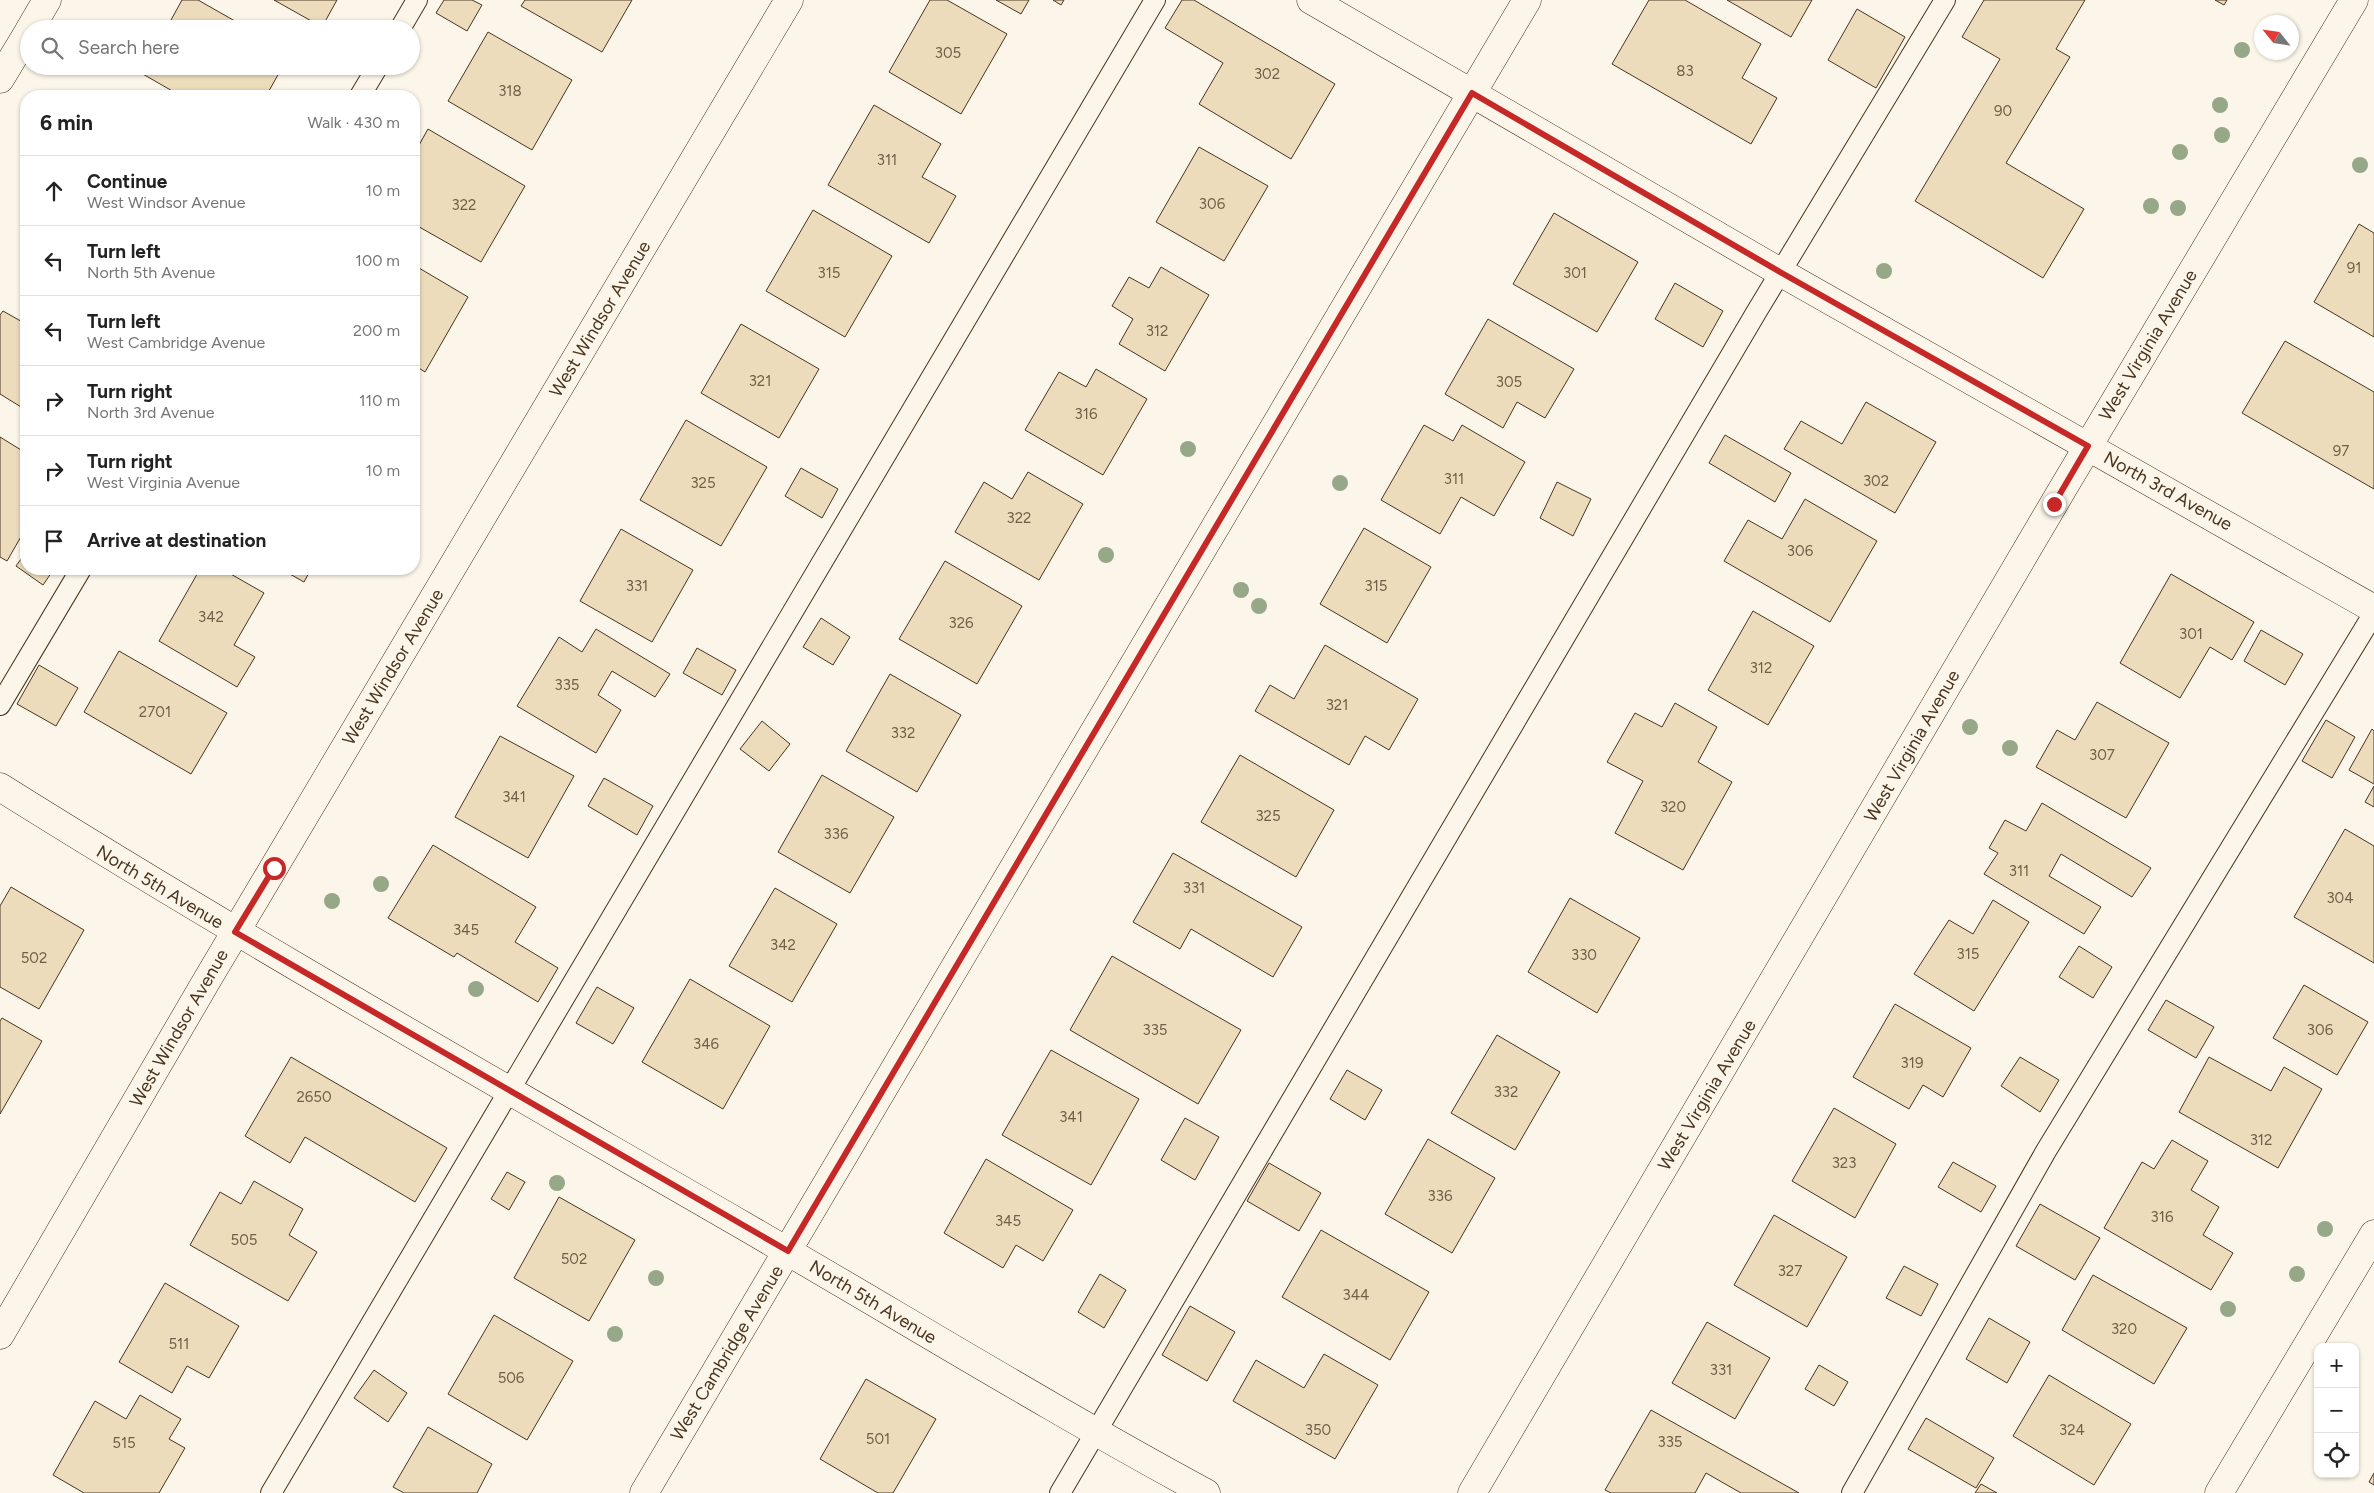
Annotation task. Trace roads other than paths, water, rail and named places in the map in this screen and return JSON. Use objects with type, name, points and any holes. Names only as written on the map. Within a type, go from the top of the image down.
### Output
[{"type":"street","points":[[35,20],[47,0]]},
{"type":"street","name":"West Windsor Avenue","points":[[0,1336],[235,932],[789,0]]},
{"type":"street","name":"North 3rd Avenue","points":[[1312,0],[1780,272],[2088,446],[2374,611]]},
{"type":"street","name":"West Cambridge Avenue","points":[[644,1493],[1527,0]]},
{"type":"street","name":"West Virginia Avenue","points":[[1472,1493],[2088,446],[2354,0]]},
{"type":"street","points":[[0,79],[20,45]]},
{"type":"street","name":"North 5th Avenue","points":[[0,788],[235,932],[788,1251],[1095,1433],[1206,1493]]},
{"type":"street","points":[[2219,1493],[2374,1234]]},
{"type":"lane","points":[[405,20],[417,0]]},
{"type":"lane","points":[[271,1493],[1155,0]]},
{"type":"lane","points":[[1060,1493],[1780,272],[1945,0]]},
{"type":"lane","points":[[364,90],[373,75]]},
{"type":"lane","points":[[0,705],[77,575]]},
{"type":"lane","points":[[1852,1493],[2046,1151],[2374,611]]}]
